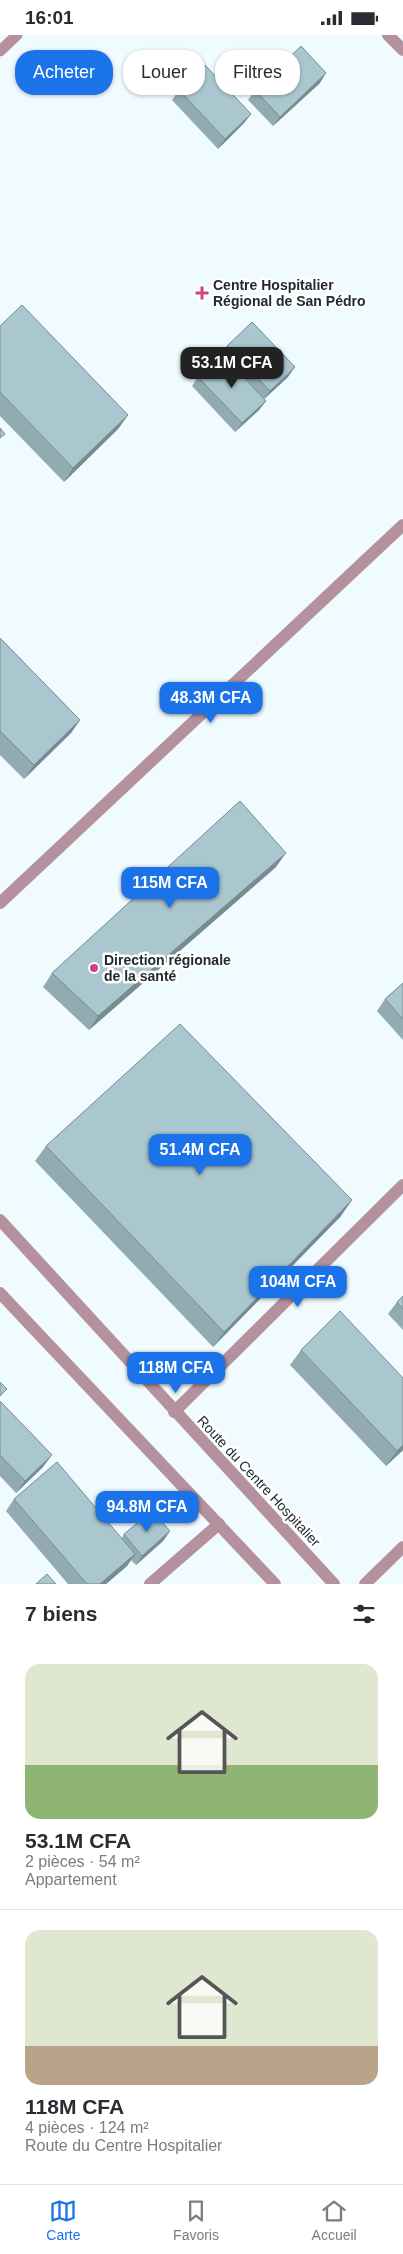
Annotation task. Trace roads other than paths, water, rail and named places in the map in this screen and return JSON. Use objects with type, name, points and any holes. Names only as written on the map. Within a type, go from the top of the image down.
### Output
[{"type":"street","points":[[388,35],[403,50]]},
{"type":"street","points":[[0,903],[403,525]]},
{"type":"street","points":[[174,1412],[403,1185]]},
{"type":"street","name":"Route du Centre Hospitalier","points":[[0,1221],[334,1584]]},
{"type":"street","points":[[0,1293],[275,1584]]},
{"type":"street","points":[[150,1584],[219,1524]]},
{"type":"street","points":[[365,1584],[403,1547]]},
{"type":"lane","points":[[0,51],[17,35]]},
{"type":"place","name":"Centre Hospitalier Régional de San Pédro","points":[[202,293]]},
{"type":"place","name":"Direction régionale de la santé","points":[[94,968]]}]
